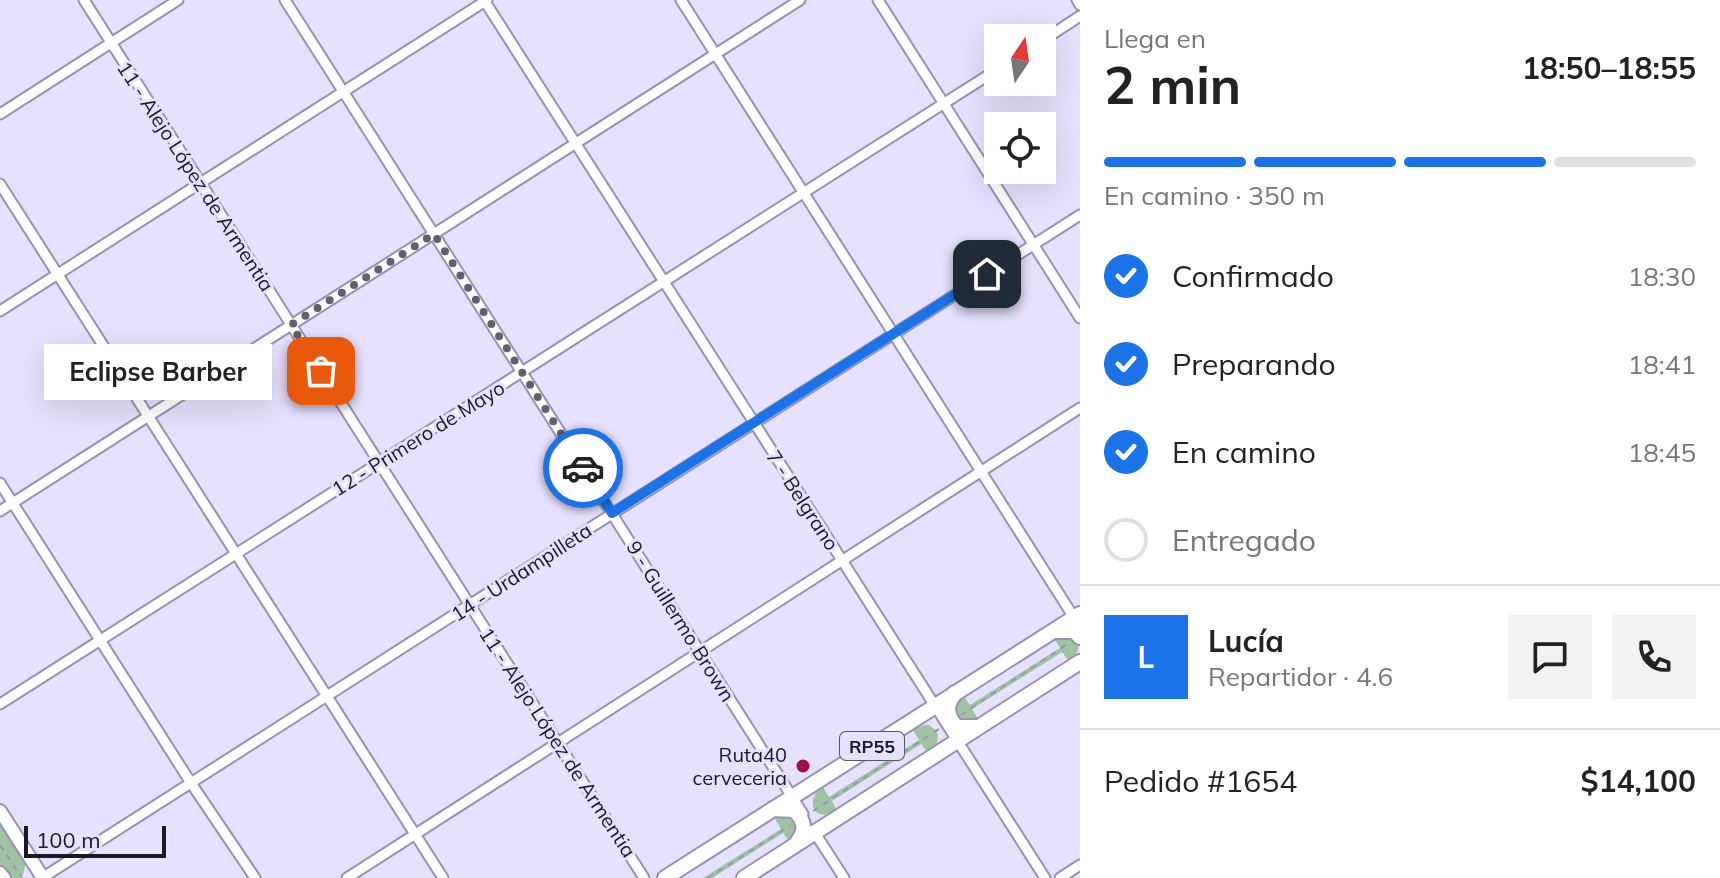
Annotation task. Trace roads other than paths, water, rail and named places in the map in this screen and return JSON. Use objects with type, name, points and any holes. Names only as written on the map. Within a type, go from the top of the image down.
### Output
[{"type":"main road","name":"RP55","points":[[670,876],[1052,631],[1078,619]]},
{"type":"main road","points":[[1052,631],[1074,631],[1080,637]]},
{"type":"main road","name":"RP55","points":[[744,878],[1078,662]]},
{"type":"main road","points":[[955,693],[946,711],[949,722],[957,727],[978,727]]},
{"type":"main road","points":[[773,809],[794,810],[803,817],[803,836],[796,845]]},
{"type":"street","name":"11 - Alejo López de Armentia","points":[[84,0],[644,878]]},
{"type":"street","points":[[0,114],[178,0]]},
{"type":"street","name":"9 - Guillermo Brown","points":[[285,0],[844,878]]},
{"type":"street","points":[[0,311],[485,0]]},
{"type":"street","name":"7 - Belgrano","points":[[485,0],[935,706],[949,722],[957,741],[1045,878]]},
{"type":"street","points":[[681,0],[1078,619]]},
{"type":"street","points":[[0,511],[800,0]]},
{"type":"street","points":[[878,0],[1080,318]]},
{"type":"street","points":[[1056,32],[1080,16]]},
{"type":"street","name":"12 - Primero de Mayo","points":[[0,704],[984,78]]},
{"type":"street","points":[[0,184],[443,878]]},
{"type":"street","name":"14 - Urdampilleta","points":[[43,878],[1080,215]]},
{"type":"street","points":[[347,878],[1080,408]]},
{"type":"street","points":[[0,483],[255,878]]},
{"type":"street","points":[[0,811],[43,878]]},
{"type":"street","points":[[1060,878],[1080,865]]},
{"type":"street","points":[[0,873],[4,878]]},
{"type":"place","name":"Eclipse Barber","points":[[321,371]]},
{"type":"place","name":"Ruta40 cerveceria","points":[[803,766]]}]
